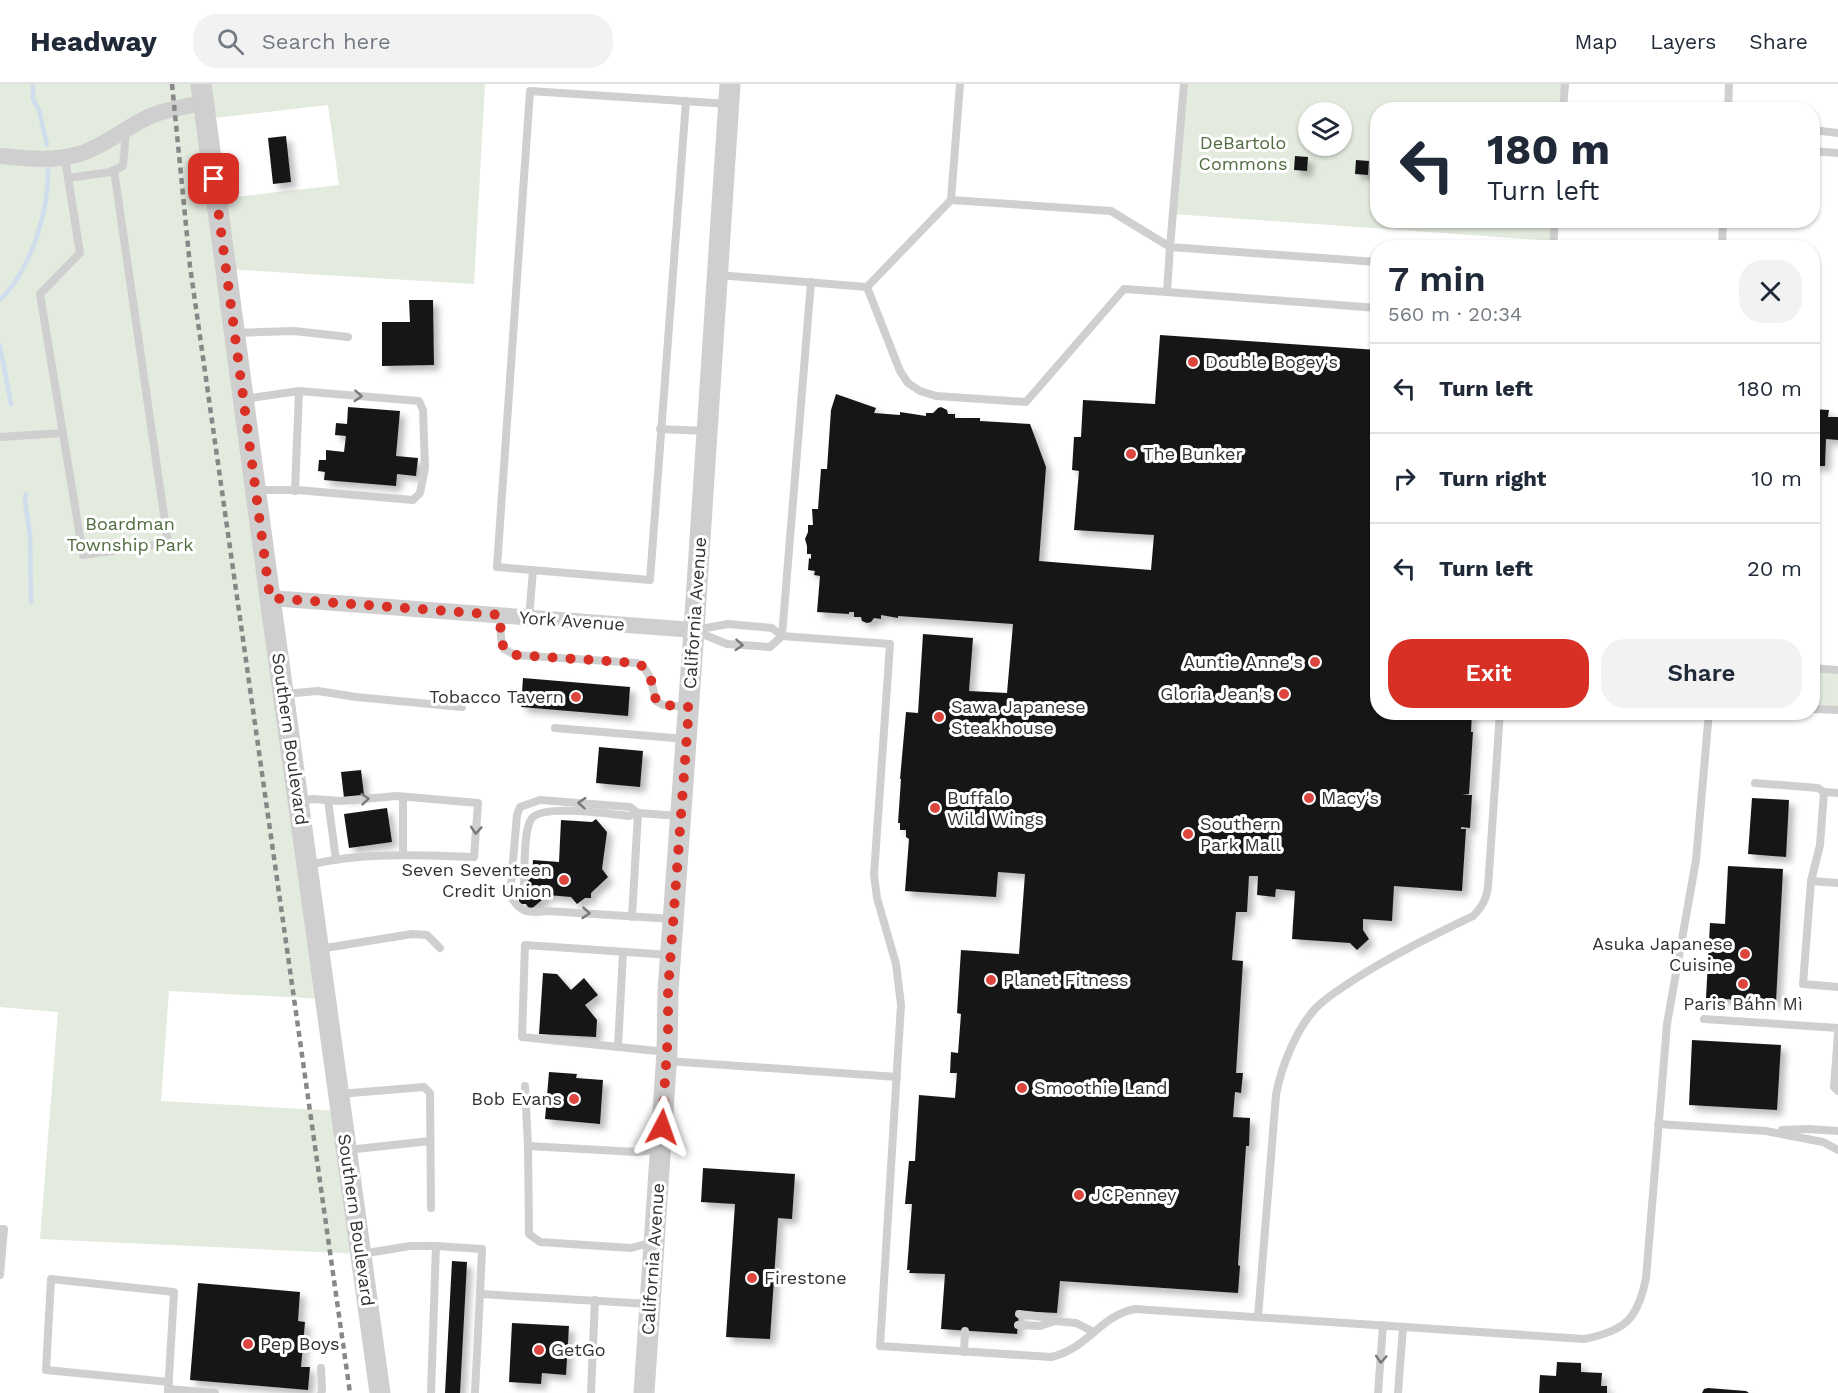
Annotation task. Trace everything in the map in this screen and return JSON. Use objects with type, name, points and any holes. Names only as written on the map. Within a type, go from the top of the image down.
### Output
[{"type":"street","points":[[0,156],[53,159],[80,154],[152,115],[175,108],[202,93]]},
{"type":"street","name":"Southern Boulevard","points":[[202,93],[380,1393]]},
{"type":"street","name":"California Avenue","points":[[644,1393],[667,1056],[670,955],[730,94]]},
{"type":"street","name":"York Avenue","points":[[270,598],[694,630]]},
{"type":"lane","points":[[867,287],[951,200],[960,84]]},
{"type":"lane","points":[[1167,292],[1184,84]]},
{"type":"lane","points":[[1564,102],[1565,84]]},
{"type":"lane","points":[[1728,102],[1729,84]]},
{"type":"lane","points":[[686,101],[650,580],[497,567],[530,91],[686,101],[730,94]]},
{"type":"lane","points":[[68,178],[114,170],[123,166],[126,131]]},
{"type":"lane","points":[[1820,131],[1838,132]]},
{"type":"lane","points":[[1820,152],[1838,153]]},
{"type":"lane","points":[[65,157],[80,253],[40,294],[83,555],[168,543],[114,170]]},
{"type":"lane","points":[[951,200],[1111,211],[1170,247],[1370,261]]},
{"type":"lane","points":[[718,275],[867,287]]},
{"type":"lane","points":[[694,630],[727,644],[738,645],[770,647],[782,636],[811,282]]},
{"type":"lane","points":[[867,287],[900,371],[908,383],[920,391],[936,396],[1026,402],[1124,289],[1370,307]]},
{"type":"lane","points":[[234,333],[294,331],[348,337]]},
{"type":"lane","points":[[243,399],[299,391],[419,401],[423,410],[425,468],[420,493],[413,500],[294,490],[256,490]]},
{"type":"lane","points":[[294,490],[299,391]]},
{"type":"lane","points":[[660,429],[707,431]]},
{"type":"lane","points":[[0,437],[63,433]]},
{"type":"lane","points":[[529,618],[533,570]]},
{"type":"lane","points":[[500,615],[501,639],[504,649],[515,655],[637,663],[643,665],[650,678],[656,701],[663,705],[689,707]]},
{"type":"lane","points":[[694,630],[728,624],[772,628],[782,636],[890,644],[874,875],[877,898],[900,984],[901,1007],[880,1346],[1051,1357],[1074,1349],[1113,1316],[1134,1309],[1584,1339],[1603,1335],[1618,1328],[1635,1313],[1642,1299],[1646,1278],[1667,1024],[1696,860],[1708,720]]},
{"type":"lane","points":[[1820,669],[1838,670]]},
{"type":"lane","points":[[284,694],[318,692],[462,707]]},
{"type":"lane","points":[[1820,709],[1838,710]]},
{"type":"lane","points":[[1258,1317],[1279,1076],[1305,1023],[1326,998],[1407,948],[1473,916],[1480,909],[1486,899],[1488,887],[1499,720]]},
{"type":"lane","points":[[555,728],[686,739]]},
{"type":"lane","points":[[1755,783],[1818,788],[1824,792],[1838,793]]},
{"type":"lane","points":[[1824,792],[1820,845],[1811,881],[1803,984],[1838,987]]},
{"type":"lane","points":[[298,801],[403,797],[478,803],[474,857],[403,854],[307,865]]},
{"type":"lane","points":[[403,797],[403,854]]},
{"type":"lane","points":[[328,800],[336,860]]},
{"type":"lane","points":[[638,813],[630,807],[540,800],[520,807],[517,815],[510,895],[516,905],[529,913],[547,911],[673,919]]},
{"type":"lane","points":[[524,884],[527,830],[532,818],[544,811],[629,816],[638,813],[681,816]]},
{"type":"lane","points":[[632,916],[638,813]]},
{"type":"lane","points":[[1811,881],[1838,883]]},
{"type":"lane","points":[[540,902],[547,911]]},
{"type":"lane","points":[[319,949],[412,934],[427,935],[440,948]]},
{"type":"lane","points":[[670,955],[525,945],[522,1037],[618,1047],[667,1056],[897,1077]]},
{"type":"lane","points":[[618,1047],[623,952]]},
{"type":"lane","points":[[1704,1019],[1838,1028]]},
{"type":"lane","points":[[1838,1034],[1834,1087],[1838,1091]]},
{"type":"lane","points":[[525,1086],[529,1234],[540,1242],[631,1248],[654,1242]]},
{"type":"lane","points":[[339,1095],[424,1087],[430,1093],[431,1208]]},
{"type":"lane","points":[[1658,1124],[1766,1131],[1808,1129],[1838,1131]]},
{"type":"lane","points":[[1766,1131],[1822,1142],[1838,1150]]},
{"type":"lane","points":[[347,1150],[430,1141]]},
{"type":"lane","points":[[528,1146],[637,1152],[661,1149]]},
{"type":"lane","points":[[0,1229],[4,1229],[0,1275]]},
{"type":"lane","points":[[361,1254],[410,1246],[482,1249],[475,1393]]},
{"type":"lane","points":[[431,1393],[436,1246]]},
{"type":"lane","points":[[168,1388],[174,1292],[51,1279],[46,1370],[168,1388],[215,1393]]},
{"type":"lane","points":[[480,1294],[650,1304]]},
{"type":"lane","points":[[591,1393],[595,1300]]},
{"type":"lane","points":[[1019,1314],[1076,1323],[1094,1332]]},
{"type":"lane","points":[[1018,1325],[1040,1326],[1055,1321]]},
{"type":"lane","points":[[1378,1393],[1383,1325]]},
{"type":"lane","points":[[1398,1393],[1403,1327]]},
{"type":"lane","points":[[964,1352],[965,1331]]},
{"type":"lane","points":[[321,1368],[321,1393]]},
{"type":"green space","name":"Boardman Township Park","points":[[0,84],[485,84],[474,284],[226,269],[326,999],[169,991],[161,1101],[341,1111],[361,1254],[40,1239],[58,1012],[0,1007]],"holes":[[[328,105],[339,185],[217,199],[206,119]]]},
{"type":"green space","name":"DeBartolo Commons","points":[[1184,84],[1565,84],[1564,102],[1370,102],[1370,228],[1173,214]]},
{"type":"green space","name":"DeBartolo Commons","points":[[1371,228],[1555,228],[1554,240],[1540,240]]},
{"type":"green space","points":[[1820,669],[1838,670],[1838,710],[1820,709]]},
{"type":"building","points":[[286,136],[291,182],[273,184],[268,138]]},
{"type":"building","points":[[1295,156],[1308,157],[1307,171],[1294,170]]},
{"type":"building","points":[[1356,160],[1369,161],[1368,175],[1355,174]]},
{"type":"building","points":[[409,300],[433,300],[434,365],[382,366],[382,322],[410,322]]},
{"type":"building","name":"Southern Park Mall","points":[[1160,335],[1370,350],[1370,720],[1472,720],[1471,732],[1473,732],[1469,794],[1462,795],[1472,795],[1470,828],[1461,827],[1461,829],[1466,829],[1462,891],[1394,886],[1392,921],[1363,919],[1363,930],[1369,939],[1357,950],[1350,943],[1292,939],[1295,891],[1276,889],[1275,897],[1257,895],[1258,876],[1249,876],[1247,912],[1236,912],[1232,960],[1243,961],[1236,1073],[1243,1073],[1241,1093],[1235,1092],[1233,1117],[1250,1118],[1249,1146],[1246,1146],[1238,1293],[1060,1281],[1057,1313],[1019,1311],[1017,1334],[941,1329],[945,1274],[909,1273],[910,1270],[907,1270],[912,1204],[905,1204],[909,1161],[915,1161],[919,1095],[955,1098],[957,1073],[950,1073],[951,1052],[958,1053],[961,1014],[957,1013],[961,950],[1019,954],[1025,874],[998,872],[996,897],[905,891],[909,839],[906,837],[906,830],[900,830],[900,823],[898,823],[906,712],[918,713],[923,634],[973,638],[969,691],[1007,693],[1013,624],[898,616],[898,618],[881,615],[881,619],[874,618],[867,623],[862,621],[861,617],[854,617],[854,612],[849,612],[849,614],[817,612],[820,576],[814,575],[815,571],[808,570],[811,554],[807,554],[805,539],[808,525],[813,525],[812,509],[818,509],[821,469],[827,469],[831,410],[836,394],[876,408],[874,413],[900,415],[900,412],[926,416],[926,413],[933,413],[941,407],[947,410],[948,414],[955,414],[955,418],[980,418],[980,421],[1030,424],[1046,467],[1039,561],[1151,570],[1154,535],[1074,530],[1079,471],[1072,470],[1074,437],[1081,437],[1083,400],[1155,404]]},
{"type":"building","points":[[348,407],[400,411],[396,456],[418,458],[416,476],[397,474],[396,486],[324,480],[325,472],[318,471],[319,460],[326,460],[326,450],[344,452],[346,436],[335,435],[336,423],[347,424]]},
{"type":"building","points":[[1820,409],[1829,410],[1828,417],[1838,417],[1838,440],[1826,439],[1825,466],[1820,466]]},
{"type":"building","name":"Tobacco Tavern","points":[[523,678],[630,687],[628,716],[521,707]]},
{"type":"building","points":[[599,747],[643,751],[640,787],[596,783]]},
{"type":"building","points":[[361,770],[364,795],[344,798],[341,772]]},
{"type":"building","points":[[1752,798],[1789,800],[1786,857],[1748,854]]},
{"type":"building","points":[[387,808],[392,842],[349,848],[344,814]]},
{"type":"building","points":[[596,819],[607,832],[602,869],[608,877],[591,893],[591,898],[585,898],[577,904],[571,897],[548,895],[530,910],[526,904],[519,904],[519,897],[515,892],[532,877],[533,860],[559,862],[561,820],[592,822]]},
{"type":"building","points":[[1728,866],[1783,869],[1776,1002],[1706,998],[1710,923],[1725,924]]},
{"type":"building","points":[[543,973],[557,974],[571,990],[584,978],[598,995],[585,1005],[597,1020],[596,1037],[539,1034]]},
{"type":"building","points":[[1692,1040],[1781,1045],[1777,1110],[1689,1105]]},
{"type":"building","name":"Bob Evans","points":[[549,1072],[577,1074],[576,1078],[603,1080],[600,1124],[545,1119]]},
{"type":"building","name":"Firestone","points":[[703,1168],[795,1174],[792,1219],[778,1218],[770,1339],[726,1337],[735,1204],[701,1202]]},
{"type":"building","points":[[452,1261],[467,1262],[460,1393],[445,1393]]},
{"type":"building","name":"Pep Boys","points":[[198,1283],[300,1292],[298,1321],[305,1322],[301,1367],[310,1367],[308,1390],[190,1380]]},
{"type":"building","name":"GetGo","points":[[512,1323],[569,1326],[566,1375],[542,1373],[541,1384],[509,1382]]},
{"type":"building","points":[[1557,1362],[1581,1363],[1581,1372],[1602,1373],[1601,1386],[1607,1386],[1607,1393],[1539,1393],[1540,1375],[1556,1376]]},
{"type":"building","points":[[1708,1388],[1746,1391],[1749,1393],[1702,1393]]},
{"type":"waterway","points":[[33,84],[33,99],[39,110],[47,145]]},
{"type":"waterway","points":[[0,300],[21,273],[36,239],[45,203],[48,169]]},
{"type":"waterway","points":[[0,346],[11,404]]},
{"type":"waterway","points":[[26,494],[30,535],[31,602]]},
{"type":"railway","points":[[172,84],[190,266],[350,1393]]},
{"type":"place","name":"Double Bogey's","points":[[1193,362]]},
{"type":"place","name":"The Bunker","points":[[1131,454]]},
{"type":"place","name":"Auntie Anne's","points":[[1315,662]]},
{"type":"place","name":"Gloria Jean's","points":[[1284,694]]},
{"type":"place","name":"Tobacco Tavern","points":[[576,697]]},
{"type":"place","name":"Sawa Japanese Steakhouse","points":[[939,717]]},
{"type":"place","name":"Macy's","points":[[1309,798]]},
{"type":"place","name":"Buffalo Wild Wings","points":[[935,808]]},
{"type":"place","name":"Southern Park Mall","points":[[1188,834]]},
{"type":"place","name":"Seven Seventeen Credit Union","points":[[564,880]]},
{"type":"place","name":"Asuka Japanese Cuisine","points":[[1745,954]]},
{"type":"place","name":"Planet Fitness","points":[[991,980]]},
{"type":"place","name":"Paris Báhn Mì","points":[[1743,984]]},
{"type":"place","name":"Smoothie Land","points":[[1022,1088]]},
{"type":"place","name":"Bob Evans","points":[[574,1099]]},
{"type":"place","name":"JCPenney","points":[[1079,1195]]},
{"type":"place","name":"Firestone","points":[[752,1278]]},
{"type":"place","name":"Pep Boys","points":[[248,1344]]},
{"type":"place","name":"GetGo","points":[[539,1350]]},
{"type":"route","points":[[214,179],[270,598],[500,615],[501,639],[504,649],[515,655],[637,663],[643,665],[650,678],[656,701],[663,705],[689,707],[668,991],[669,1016],[662,1127]]}]
